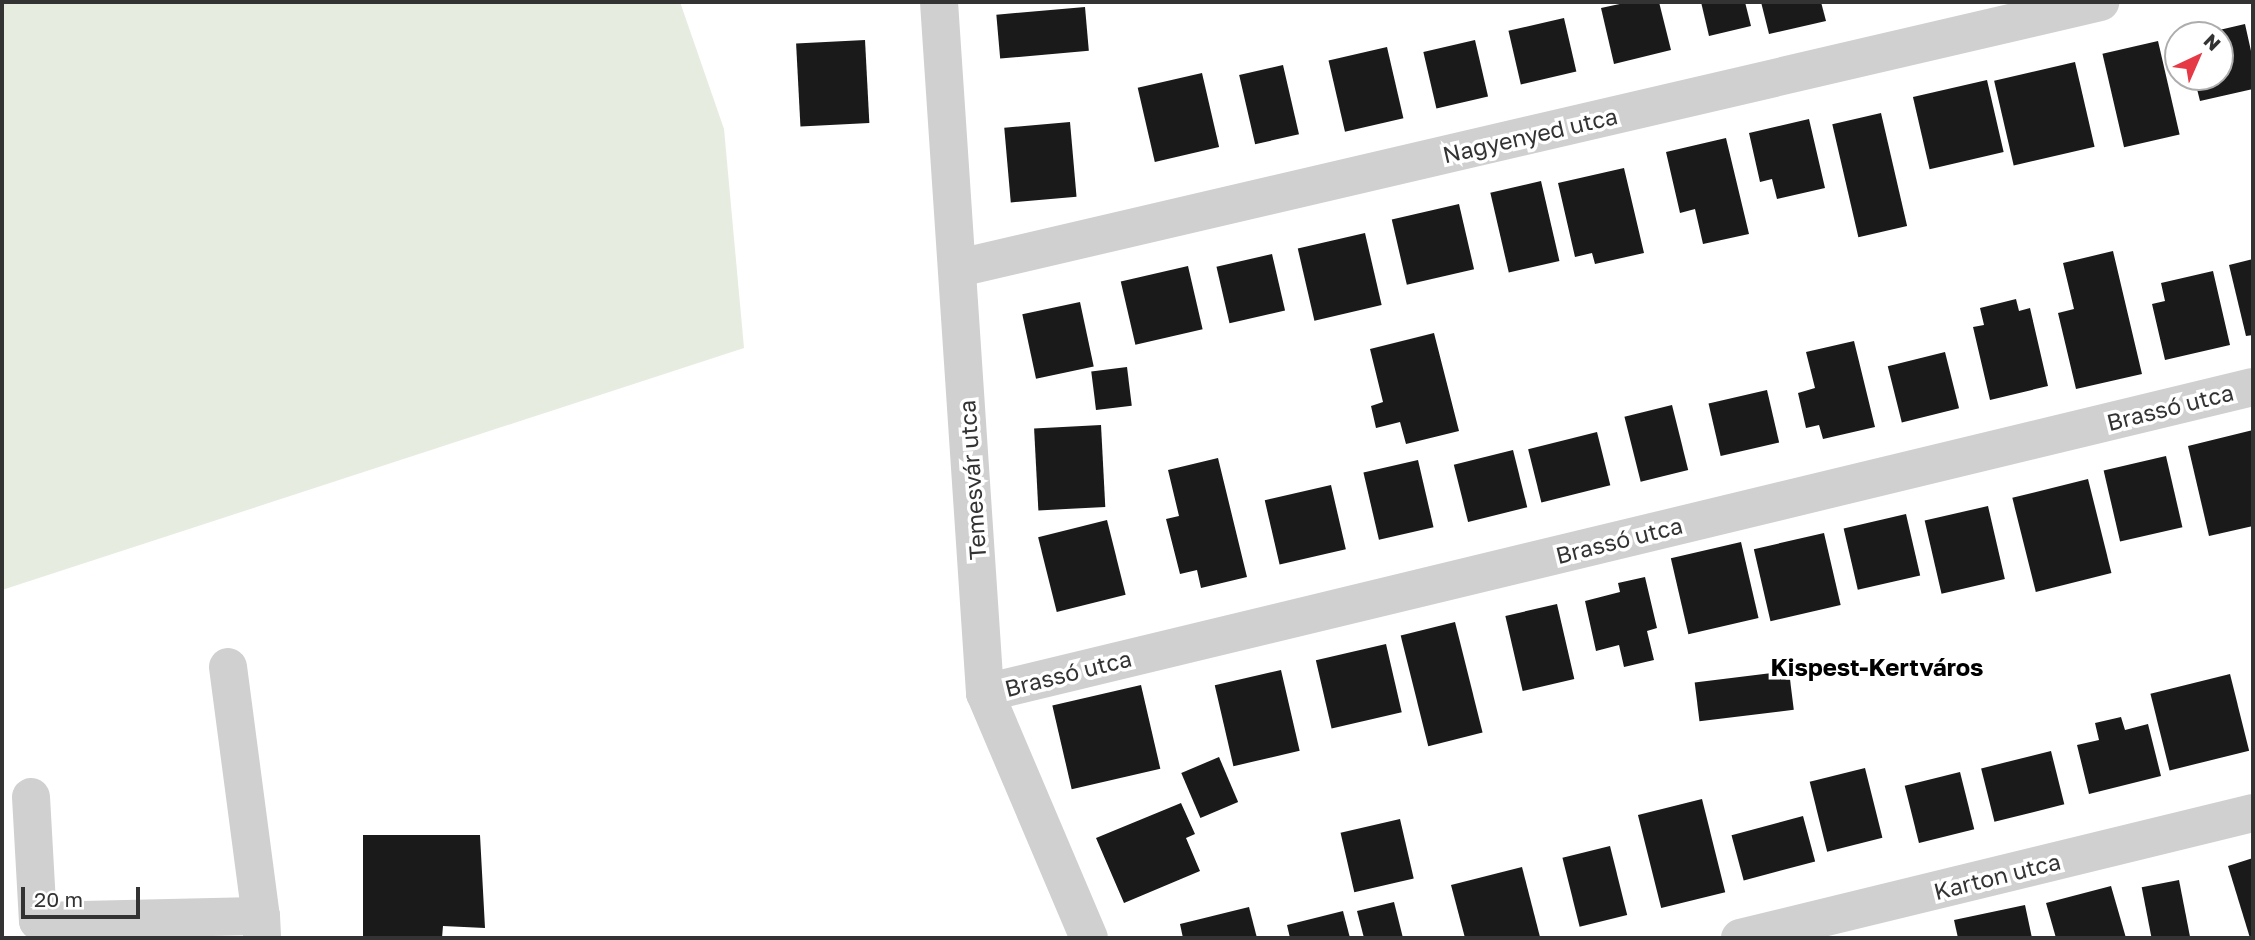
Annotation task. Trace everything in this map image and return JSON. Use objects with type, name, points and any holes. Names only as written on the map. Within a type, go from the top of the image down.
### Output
[{"type":"street","name":"Temesvár utca","points":[[939,2],[959,268],[985,693],[1089,938]]},
{"type":"street","name":"Nagyenyed utca","points":[[959,268],[2101,2]]},
{"type":"street","name":"Brassó utca","points":[[985,693],[2253,387]]},
{"type":"street","points":[[31,797],[38,921],[262,927],[228,667]]},
{"type":"street","name":"Karton utca","points":[[1740,938],[2253,813]]},
{"type":"shaded area","points":[[2,2],[680,2],[724,129],[744,348],[2,590]]},
{"type":"building","points":[[1629,2],[1659,2],[1671,50],[1614,64],[1601,8]]},
{"type":"building","points":[[1701,2],[1745,2],[1751,26],[1709,36]]},
{"type":"building","points":[[1761,2],[1821,2],[1826,21],[1769,34]]},
{"type":"building","points":[[1085,7],[1089,51],[1000,59],[996,15]]},
{"type":"building","points":[[1564,18],[1576,72],[1521,84],[1508,31]]},
{"type":"building","points":[[2245,24],[2253,60],[2253,89],[2200,101],[2198,91],[2234,91],[2234,27]]},
{"type":"building","points":[[865,40],[869,123],[800,126],[796,44]]},
{"type":"building","points":[[1475,40],[1488,97],[1436,108],[1423,52]]},
{"type":"building","points":[[2158,41],[2164,67],[2164,91],[2170,91],[2180,135],[2124,147],[2102,54]]},
{"type":"building","points":[[1387,47],[1403,118],[1345,132],[1329,60]]},
{"type":"building","points":[[2075,62],[2095,147],[2014,165],[1994,81]]},
{"type":"building","points":[[1283,65],[1299,134],[1255,144],[1239,75]]},
{"type":"building","points":[[1202,73],[1219,147],[1155,162],[1138,88]]},
{"type":"building","points":[[1987,80],[2004,152],[1930,169],[1913,97]]},
{"type":"building","points":[[1881,113],[1907,226],[1858,237],[1832,124]]},
{"type":"building","points":[[1809,119],[1825,188],[1777,199],[1772,179],[1760,182],[1749,133]]},
{"type":"building","points":[[1070,122],[1077,197],[1011,202],[1004,128]]},
{"type":"building","points":[[1726,138],[1749,234],[1703,244],[1695,209],[1680,213],[1666,152]]},
{"type":"building","points":[[1624,168],[1644,253],[1595,264],[1592,253],[1575,257],[1558,183]]},
{"type":"building","points":[[1541,181],[1559,261],[1509,273],[1490,193]]},
{"type":"building","points":[[1459,204],[1474,269],[1407,285],[1392,220]]},
{"type":"building","points":[[1365,233],[1382,305],[1314,321],[1298,249]]},
{"type":"building","points":[[2113,251],[2142,374],[2076,389],[2058,313],[2074,309],[2063,263]]},
{"type":"building","points":[[1272,254],[1285,311],[1230,323],[1216,267]]},
{"type":"building","points":[[2253,259],[2253,335],[2246,336],[2229,265]]},
{"type":"building","points":[[1188,266],[1203,329],[1135,345],[1121,282]]},
{"type":"building","points":[[2213,271],[2230,345],[2165,360],[2152,304],[2165,301],[2161,283]]},
{"type":"building","points":[[2016,299],[2019,311],[2030,308],[2048,386],[1990,400],[1973,327],[1984,325],[1980,308]]},
{"type":"building","points":[[1080,302],[1094,367],[1036,379],[1022,314]]},
{"type":"building","points":[[1434,333],[1459,431],[1406,444],[1400,422],[1376,428],[1371,406],[1383,402],[1370,349]]},
{"type":"building","points":[[1854,341],[1875,427],[1823,439],[1819,425],[1806,428],[1798,393],[1815,388],[1806,352]]},
{"type":"building","points":[[1945,352],[1959,408],[1902,423],[1888,366]]},
{"type":"building","points":[[1127,367],[1132,406],[1096,410],[1091,371]]},
{"type":"building","points":[[1767,390],[1779,443],[1721,456],[1709,403]]},
{"type":"building","points":[[1672,405],[1688,470],[1641,482],[1624,417]]},
{"type":"building","points":[[1101,425],[1105,507],[1038,510],[1034,429]]},
{"type":"building","points":[[2253,430],[2253,526],[2209,536],[2188,446]]},
{"type":"building","points":[[1597,432],[1610,485],[1541,503],[1528,449]]},
{"type":"building","points":[[1513,450],[1527,507],[1468,522],[1454,465]]},
{"type":"building","points":[[2166,456],[2182,527],[2120,542],[2104,470]]},
{"type":"building","points":[[1218,458],[1247,577],[1201,588],[1197,570],[1180,574],[1166,519],[1179,516],[1168,470]]},
{"type":"building","points":[[1418,460],[1434,527],[1379,540],[1363,473]]},
{"type":"building","points":[[2088,479],[2111,573],[2036,592],[2012,498]]},
{"type":"building","points":[[1331,485],[1346,549],[1280,565],[1265,500]]},
{"type":"building","points":[[1988,506],[2005,579],[1942,594],[1925,521]]},
{"type":"building","points":[[1906,514],[1920,575],[1858,590],[1844,528]]},
{"type":"building","points":[[1107,520],[1126,595],[1057,612],[1038,537]]},
{"type":"building","points":[[1824,533],[1841,605],[1770,621],[1754,549]]},
{"type":"building","points":[[1741,542],[1759,618],[1688,634],[1671,558]]},
{"type":"building","points":[[1645,577],[1657,628],[1647,631],[1654,660],[1624,667],[1619,645],[1596,651],[1585,601],[1620,592],[1618,583]]},
{"type":"building","points":[[1557,604],[1574,679],[1523,691],[1505,616]]},
{"type":"building","points":[[1455,622],[1483,733],[1428,746],[1401,636]]},
{"type":"building","points":[[1386,644],[1402,712],[1332,728],[1316,660]]},
{"type":"building","points":[[1281,670],[1300,751],[1233,766],[1215,685]]},
{"type":"building","points":[[1789,671],[1794,710],[1699,721],[1695,683]]},
{"type":"building","points":[[2230,674],[2249,751],[2170,770],[2150,694]]},
{"type":"building","points":[[1141,685],[1160,769],[1072,789],[1052,705]]},
{"type":"building","points":[[2121,717],[2125,730],[2148,724],[2161,776],[2089,794],[2077,745],[2099,740],[2095,723]]},
{"type":"building","points":[[2051,751],[2064,804],[1994,822],[1981,768]]},
{"type":"building","points":[[1219,757],[1238,802],[1200,818],[1181,773]]},
{"type":"building","points":[[1865,768],[1882,838],[1827,852],[1810,782]]},
{"type":"building","points":[[1960,772],[1974,829],[1919,843],[1905,786]]},
{"type":"building","points":[[1702,799],[1725,892],[1661,908],[1638,815]]},
{"type":"building","points":[[1181,803],[1195,834],[1186,838],[1200,871],[1124,903],[1096,838]]},
{"type":"building","points":[[1803,816],[1815,861],[1744,881],[1732,835]]},
{"type":"building","points":[[1400,819],[1414,878],[1354,892],[1341,833]]},
{"type":"building","points":[[363,835],[480,835],[485,928],[443,926],[442,938],[363,938]]},
{"type":"building","points":[[1610,846],[1627,915],[1580,927],[1562,858]]},
{"type":"building","points":[[2253,858],[2253,938],[2250,938],[2228,866]]},
{"type":"building","points":[[1522,867],[1540,937],[1465,938],[1451,885]]},
{"type":"building","points":[[2179,880],[2190,938],[2152,938],[2142,887]]},
{"type":"building","points":[[2111,886],[2126,938],[2056,938],[2046,903]]},
{"type":"building","points":[[1394,902],[1403,938],[1364,938],[1357,911]]},
{"type":"building","points":[[2025,905],[2032,938],[1958,938],[1954,920]]},
{"type":"building","points":[[1249,907],[1257,938],[1183,938],[1180,924]]},
{"type":"building","points":[[1343,911],[1350,938],[1290,938],[1287,925]]},
{"type":"district","name":"Kispest-Kertváros","points":[[1877,667]]}]
